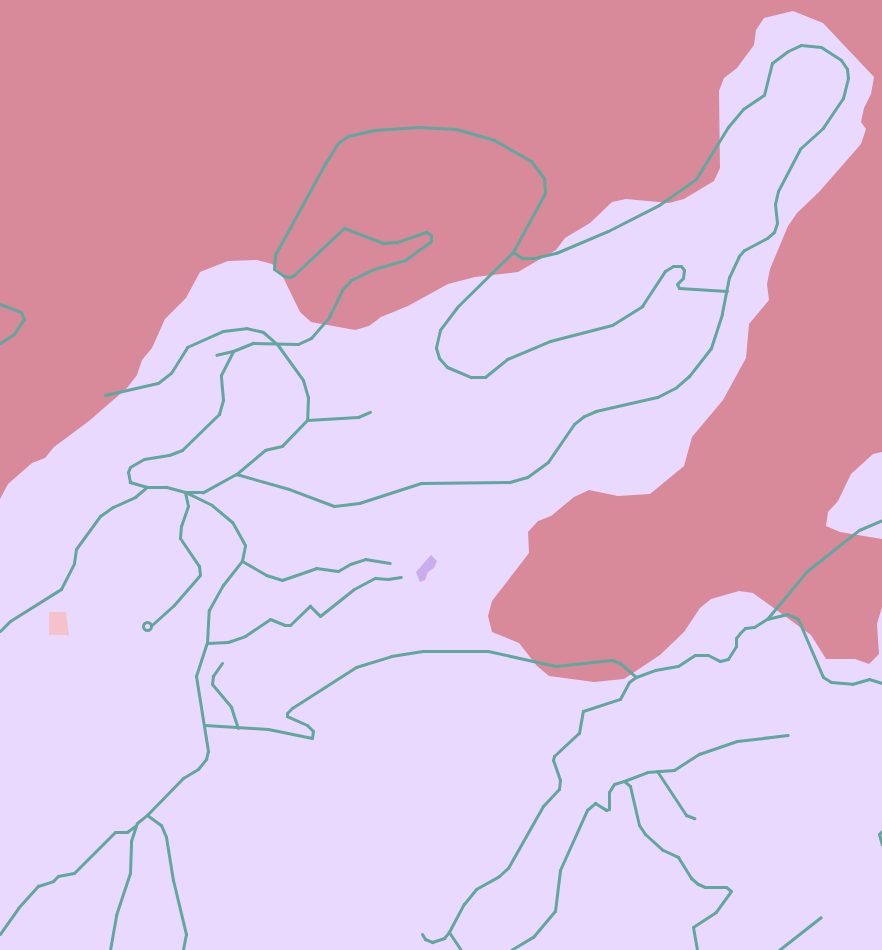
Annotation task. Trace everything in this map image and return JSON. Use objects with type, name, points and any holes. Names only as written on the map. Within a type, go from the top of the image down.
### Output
[{"type":"street","points":[[236,474],[289,489],[334,506],[359,503],[421,483],[509,482],[527,477],[548,462],[574,424],[584,416],[596,411],[657,397],[674,388],[689,376],[710,348],[722,314],[733,267],[742,252],[769,237],[775,229],[776,196],[795,156],[807,141],[828,121],[846,92],[847,69],[841,60],[826,49],[809,45],[798,46],[774,60],[769,70],[764,95],[740,112],[728,127],[696,179],[680,192],[608,231],[556,253],[525,259],[513,252]]},
{"type":"street","points":[[216,354],[233,351],[252,342],[298,344],[311,338],[330,317],[342,290],[351,280],[374,269],[405,260],[432,239],[430,234],[424,232],[397,242],[383,243],[342,228],[294,275],[290,277],[284,276],[274,269],[275,254],[338,143],[348,136],[374,130],[456,129],[494,140],[531,161],[544,178],[545,193],[513,252],[458,306],[440,330],[436,348],[439,358],[447,367],[471,377],[485,377],[507,359],[544,344],[617,322],[642,306],[665,271],[673,266],[681,266],[684,270],[683,278],[678,284],[679,288],[727,291]]},
{"type":"street","points":[[0,304],[21,312],[24,319],[14,334],[0,343]]},
{"type":"street","points":[[105,395],[158,383],[168,377],[187,347],[223,331],[238,328],[258,330],[277,344],[303,380],[308,397],[307,420],[282,446],[265,450],[236,474],[203,492],[185,492]]},
{"type":"street","points":[[0,934],[18,908],[38,886],[53,881],[58,876],[74,873],[116,832],[131,830],[183,778],[198,769],[206,759],[208,751],[205,725],[196,676],[207,643],[209,610],[223,585],[242,562],[245,545],[232,522],[212,505],[185,492],[166,487],[147,487],[130,482],[128,472],[130,467],[144,459],[169,455],[182,450],[214,420],[219,414],[223,400],[221,375],[233,351]]},
{"type":"street","points":[[307,420],[358,417],[370,412]]},
{"type":"street","points":[[0,632],[10,621],[61,589],[74,563],[76,549],[100,516],[113,507],[135,497],[147,487]]},
{"type":"street","points":[[151,626],[174,605],[200,575],[199,566],[180,538],[181,526],[188,506],[185,492]]},
{"type":"street","points":[[767,619],[807,571],[848,538],[872,523],[882,520]]},
{"type":"street","points":[[242,562],[266,575],[282,580],[316,568],[338,571],[350,564],[365,559],[390,563]]},
{"type":"street","points":[[207,643],[228,642],[245,636],[270,619],[285,626],[290,625],[310,606],[320,616],[354,589],[375,578],[388,579],[401,576]]},
{"type":"street","points":[[422,934],[424,939],[432,942],[444,938],[464,904],[476,889],[499,876],[508,868],[542,806],[559,789],[560,780],[553,760],[554,756],[580,733],[583,711],[620,699],[631,680],[636,677],[655,670],[678,666],[695,655],[708,655],[724,661],[733,652],[740,633],[745,628],[754,627],[767,619],[787,614],[798,619],[823,677],[830,682],[852,684],[868,679],[882,683]]},
{"type":"street","points":[[205,725],[268,729],[312,738],[313,731],[307,725],[287,716],[287,713],[292,708],[356,667],[391,656],[423,651],[488,650],[555,666],[612,660],[620,663],[636,677]]},
{"type":"street","points":[[222,663],[212,676],[212,684],[231,707],[238,728]]},
{"type":"street","points":[[511,950],[533,937],[555,911],[560,870],[587,810],[595,803],[609,809],[609,792],[614,784],[641,773],[674,770],[698,754],[737,741],[788,735]]},
{"type":"street","points":[[657,771],[686,815],[694,818]]},
{"type":"street","points":[[624,781],[630,786],[639,825],[645,834],[663,850],[678,857],[691,878],[698,884],[705,887],[726,887],[730,891],[716,912],[693,927],[697,950]]},
{"type":"street","points":[[147,815],[161,825],[166,837],[173,880],[186,934],[183,950]]},
{"type":"street","points":[[110,950],[111,934],[130,873],[131,841],[137,823]]},
{"type":"street","points":[[882,831],[879,834],[882,845]]},
{"type":"street","points":[[779,950],[821,917]]},
{"type":"street","points":[[449,932],[461,950]]},
{"type":"shaded area","points":[[0,0],[882,0],[882,452],[873,454],[851,474],[838,501],[828,512],[826,526],[840,532],[882,539],[882,607],[877,624],[879,654],[869,664],[855,659],[826,659],[811,635],[753,593],[739,591],[711,599],[700,608],[684,632],[660,655],[624,679],[594,682],[549,676],[537,666],[519,643],[492,632],[488,616],[492,601],[529,553],[528,532],[538,521],[551,516],[574,497],[589,490],[618,496],[650,494],[684,466],[692,437],[723,400],[746,358],[749,324],[769,300],[767,284],[770,269],[788,226],[797,213],[819,192],[861,144],[866,129],[861,122],[864,108],[871,94],[874,77],[823,23],[793,11],[764,18],[756,30],[754,45],[737,68],[724,78],[719,91],[720,168],[714,181],[684,199],[669,203],[626,199],[612,202],[590,223],[565,238],[556,250],[518,272],[475,277],[448,284],[408,306],[381,317],[369,326],[355,330],[311,322],[300,312],[282,275],[272,264],[257,260],[228,261],[200,272],[186,298],[165,319],[152,348],[142,360],[137,375],[127,388],[89,421],[54,447],[45,458],[32,463],[8,484],[0,499]]},
{"type":"shaded area","points":[[431,555],[437,561],[434,568],[428,572],[425,580],[420,582],[416,572]]},
{"type":"shaded area","points":[[49,612],[66,612],[69,635],[49,635]]}]
